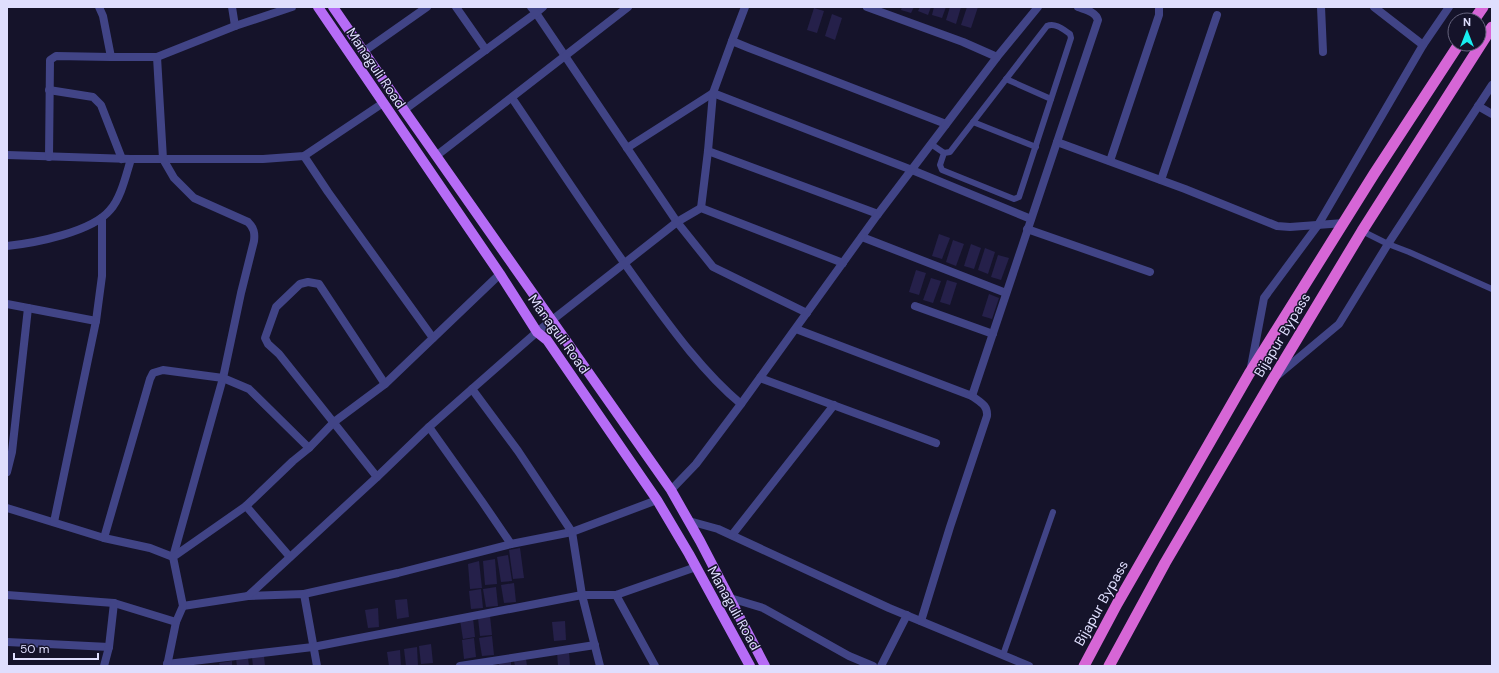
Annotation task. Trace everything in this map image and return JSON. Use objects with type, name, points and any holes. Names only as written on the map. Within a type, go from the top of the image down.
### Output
[{"type":"highway","name":"Bijapur Bypass","points":[[1109,666],[1173,550],[1273,379],[1362,231],[1492,27]]},
{"type":"highway","name":"Bijapur Bypass","points":[[1084,666],[1117,604],[1249,374],[1374,174],[1454,52]]},
{"type":"main road","name":"Managuli Road","points":[[318,7],[500,274],[537,332],[547,340],[657,500],[696,567],[750,666]]},
{"type":"main road","name":"Managuli Road","points":[[333,7],[363,52],[671,490],[690,521],[765,666]]},
{"type":"street","points":[[99,7],[103,16],[111,56]]},
{"type":"street","points":[[232,7],[235,26]]},
{"type":"street","points":[[49,157],[49,64],[50,60],[56,56],[157,56],[235,26],[292,7]]},
{"type":"street","points":[[363,52],[427,7]]},
{"type":"street","points":[[456,7],[486,50]]},
{"type":"street","points":[[404,110],[486,50],[534,10],[543,7]]},
{"type":"street","points":[[436,156],[628,7]]},
{"type":"street","points":[[701,208],[713,93],[745,7]]},
{"type":"street","points":[[868,7],[963,42],[996,56]]},
{"type":"street","points":[[671,490],[696,464],[878,214],[996,56],[1038,7]]},
{"type":"street","points":[[972,396],[1098,20],[1094,14],[1078,7]]},
{"type":"street","points":[[1110,161],[1159,15],[1159,7]]},
{"type":"street","points":[[1321,7],[1323,52]]},
{"type":"street","points":[[1374,7],[1423,45]]},
{"type":"street","points":[[1249,374],[1264,298],[1318,225],[1423,45],[1449,7]]},
{"type":"street","points":[[534,10],[677,222],[713,267],[807,313]]},
{"type":"street","points":[[1161,180],[1217,15]]},
{"type":"street","points":[[732,41],[946,124]]},
{"type":"street","points":[[157,56],[163,159],[174,178],[194,198],[248,222],[253,227],[255,233],[223,378],[173,557],[183,606],[176,622],[167,665],[313,647],[582,595],[616,595],[696,567]]},
{"type":"street","points":[[1273,379],[1339,324],[1388,244],[1492,85]]},
{"type":"street","points":[[49,90],[92,97],[98,101],[101,105],[122,159]]},
{"type":"street","points":[[627,148],[713,93]]},
{"type":"street","points":[[713,93],[912,170],[1031,219]]},
{"type":"street","points":[[512,98],[624,264],[673,330],[723,389],[741,404]]},
{"type":"street","points":[[7,155],[122,159],[263,159],[304,156],[383,103]]},
{"type":"street","points":[[1478,106],[1492,114]]},
{"type":"street","points":[[1057,142],[1161,180],[1277,226],[1290,227],[1344,222]]},
{"type":"street","points":[[708,151],[878,214]]},
{"type":"street","points":[[304,156],[328,192],[433,338]]},
{"type":"street","points":[[7,246],[40,241],[90,225],[102,218],[113,206],[123,185],[131,159]]},
{"type":"street","points":[[248,596],[429,427],[537,332],[677,222],[701,208]]},
{"type":"street","points":[[701,208],[843,264]]},
{"type":"street","points":[[54,522],[96,321],[102,276],[102,218]]},
{"type":"street","points":[[1028,229],[1150,272]]},
{"type":"street","points":[[862,237],[1006,293]]},
{"type":"street","points":[[173,557],[246,506],[309,448],[334,422],[385,384],[500,274]]},
{"type":"street","points":[[377,477],[279,354],[266,341],[266,335],[276,307],[300,284],[308,282],[319,284],[385,384]]},
{"type":"street","points":[[7,304],[96,321]]},
{"type":"street","points":[[915,306],[992,334]]},
{"type":"street","points":[[7,472],[28,308]]},
{"type":"street","points":[[796,328],[972,396],[985,406],[988,412],[920,621]]},
{"type":"street","points":[[104,538],[153,373],[163,370],[223,378],[249,389],[309,448]]},
{"type":"street","points":[[760,378],[936,443]]},
{"type":"street","points":[[472,389],[518,451],[572,532],[582,595],[600,666]]},
{"type":"street","points":[[732,535],[834,405]]},
{"type":"street","points":[[429,427],[484,503],[511,544]]},
{"type":"street","points":[[183,606],[248,596],[304,594],[398,573],[511,544],[572,532],[657,500]]},
{"type":"street","points":[[246,506],[290,557]]},
{"type":"street","points":[[7,508],[104,538],[150,548],[173,557]]},
{"type":"street","points":[[690,521],[718,529],[889,608],[1029,666]]},
{"type":"street","points":[[304,594],[317,666]]},
{"type":"street","points":[[7,595],[114,603],[176,622]]},
{"type":"street","points":[[616,595],[654,666]]},
{"type":"street","points":[[730,598],[763,608],[849,656],[873,666]]},
{"type":"street","points":[[104,666],[109,646],[114,603]]},
{"type":"street","points":[[881,666],[907,615]]},
{"type":"street","points":[[7,642],[109,646]]},
{"type":"street","points":[[460,666],[595,645]]},
{"type":"lane","points":[[931,144],[944,153],[950,152],[1046,27],[1051,24],[1069,33],[1071,37],[1036,147],[1020,194],[1016,199],[942,170],[940,165],[944,153]]},
{"type":"lane","points":[[1006,79],[1051,99]]},
{"type":"lane","points":[[973,122],[1036,147]]},
{"type":"lane","points":[[1362,231],[1388,244],[1492,289]]},
{"type":"lane","points":[[1003,655],[1052,512]]},
{"type":"building","points":[[902,7],[914,7],[911,13],[901,10]]},
{"type":"building","points":[[920,7],[931,7],[928,15],[918,11]]},
{"type":"building","points":[[934,7],[946,7],[942,18],[932,15]]},
{"type":"building","points":[[950,7],[961,7],[956,24],[946,20]]},
{"type":"building","points":[[967,7],[978,7],[971,28],[961,25]]},
{"type":"building","points":[[814,8],[824,11],[817,33],[807,30]]},
{"type":"building","points":[[832,14],[842,18],[835,40],[825,36]]},
{"type":"building","points":[[939,234],[950,238],[942,259],[932,256]]},
{"type":"building","points":[[953,240],[964,244],[956,266],[946,262]]},
{"type":"building","points":[[971,244],[981,248],[974,269],[964,266]]},
{"type":"building","points":[[985,248],[995,252],[988,274],[978,270]]},
{"type":"building","points":[[998,255],[1009,258],[1001,280],[991,277]]},
{"type":"building","points":[[916,270],[926,273],[919,295],[909,292]]},
{"type":"building","points":[[931,278],[941,281],[933,303],[923,300]]},
{"type":"building","points":[[947,280],[957,283],[950,305],[940,302]]},
{"type":"building","points":[[989,294],[999,298],[992,319],[982,316]]},
{"type":"building","points":[[520,548],[524,578],[513,579],[509,550]]},
{"type":"building","points":[[508,555],[512,581],[501,582],[497,557]]},
{"type":"building","points":[[495,559],[497,584],[485,585],[483,561]]},
{"type":"building","points":[[479,561],[482,588],[470,589],[468,564]]},
{"type":"building","points":[[514,583],[516,602],[504,603],[501,585]]},
{"type":"building","points":[[496,587],[498,606],[486,607],[483,589]]},
{"type":"building","points":[[481,589],[483,608],[471,609],[469,591]]},
{"type":"building","points":[[407,599],[409,617],[397,619],[395,600]]},
{"type":"building","points":[[378,608],[379,627],[368,628],[365,610]]},
{"type":"building","points":[[490,616],[492,635],[480,636],[478,618]]},
{"type":"building","points":[[473,618],[475,637],[463,639],[460,620]]},
{"type":"building","points":[[565,621],[566,640],[554,641],[552,622]]},
{"type":"building","points":[[492,636],[494,655],[482,656],[479,638]]},
{"type":"building","points":[[474,638],[476,657],[464,659],[462,640]]},
{"type":"building","points":[[431,644],[433,663],[421,664],[419,646]]},
{"type":"building","points":[[417,647],[418,666],[406,666],[404,649]]},
{"type":"building","points":[[400,650],[401,666],[389,666],[387,652]]},
{"type":"building","points":[[569,651],[570,666],[558,666],[557,652]]},
{"type":"building","points":[[264,656],[265,666],[253,666],[252,657]]},
{"type":"building","points":[[248,658],[249,666],[237,666],[236,659]]},
{"type":"building","points":[[526,659],[527,666],[515,666],[514,661]]},
{"type":"building","points":[[511,660],[511,666],[499,666],[498,661]]},
{"type":"building","points":[[232,661],[232,666],[220,666],[219,663]]}]
